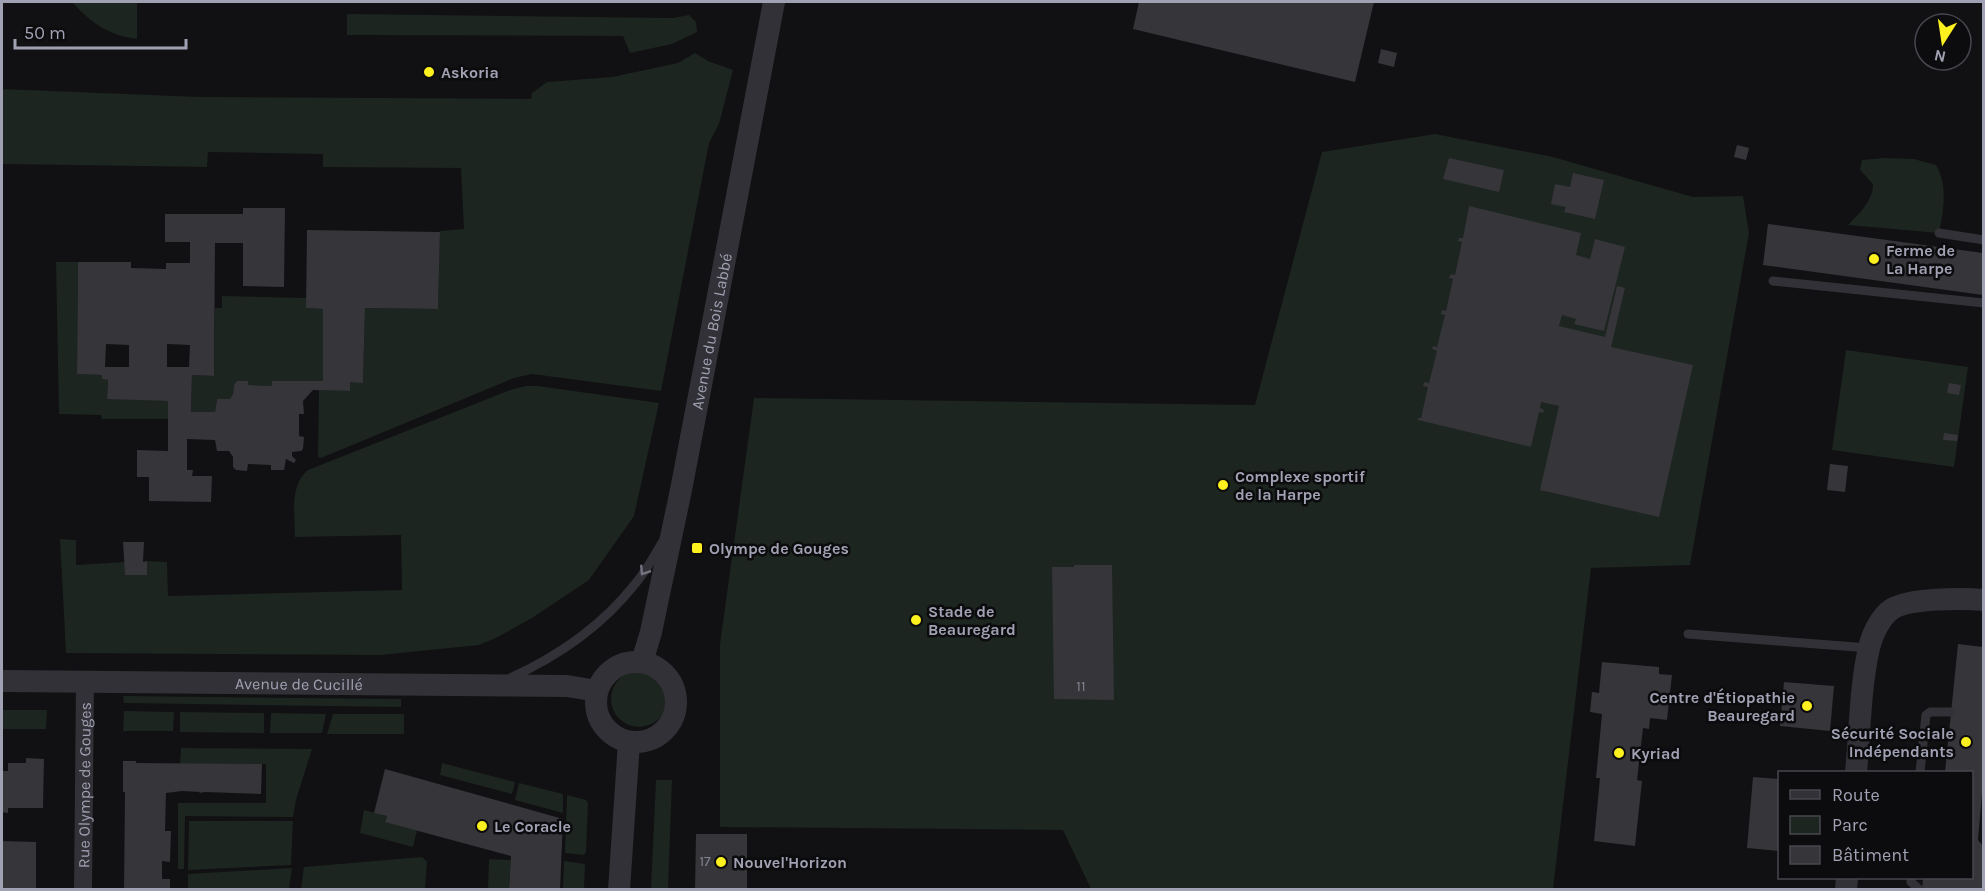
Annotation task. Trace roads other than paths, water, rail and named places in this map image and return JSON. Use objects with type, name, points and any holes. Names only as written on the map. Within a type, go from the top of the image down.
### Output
[{"type":"street","name":"Avenue du Bois Labbé","points":[[642,662],[651,632],[675,521],[774,2]]},
{"type":"street","points":[[1856,771],[1869,648],[1878,625],[1893,609],[1918,602],[1959,598],[1983,600]]},
{"type":"street","points":[[642,662],[664,673],[672,683],[676,695],[676,708],[672,720],[660,734],[642,741],[630,741],[615,736],[603,725],[598,715],[597,691],[609,672],[619,665],[642,662]]},
{"type":"street","name":"Avenue de Cucillé","points":[[2,681],[567,686],[597,691]]},
{"type":"street","name":"Rue Olympe de Gouges","points":[[83,890],[85,682]]},
{"type":"street","points":[[619,890],[630,741]]},
{"type":"lane","points":[[1939,233],[1983,240]]},
{"type":"lane","points":[[1773,281],[1983,303]]},
{"type":"lane","points":[[493,685],[526,670],[592,628],[636,584],[675,521]]},
{"type":"lane","points":[[1688,634],[1869,648]]},
{"type":"lane","points":[[1920,771],[1926,715],[1930,712],[1951,712]]},
{"type":"lane","points":[[1911,879],[1911,882],[1920,890]]},
{"type":"place","name":"Askoria","points":[[429,72]]},
{"type":"place","name":"Ferme de La Harpe","points":[[1874,259]]},
{"type":"place","name":"Complexe sportif de la Harpe","points":[[1223,485]]},
{"type":"place","name":"Olympe de Gouges","points":[[697,548]]},
{"type":"place","name":"Stade de Beauregard","points":[[916,620]]},
{"type":"place","name":"Centre d'Étiopathie Beauregard","points":[[1807,706]]},
{"type":"place","name":"Sécurité Sociale Indépendants","points":[[1966,742]]},
{"type":"place","name":"Kyriad","points":[[1619,753]]},
{"type":"place","name":"Le Coracle","points":[[482,826]]},
{"type":"place","name":"Nouvel'Horizon","points":[[721,862]]}]
